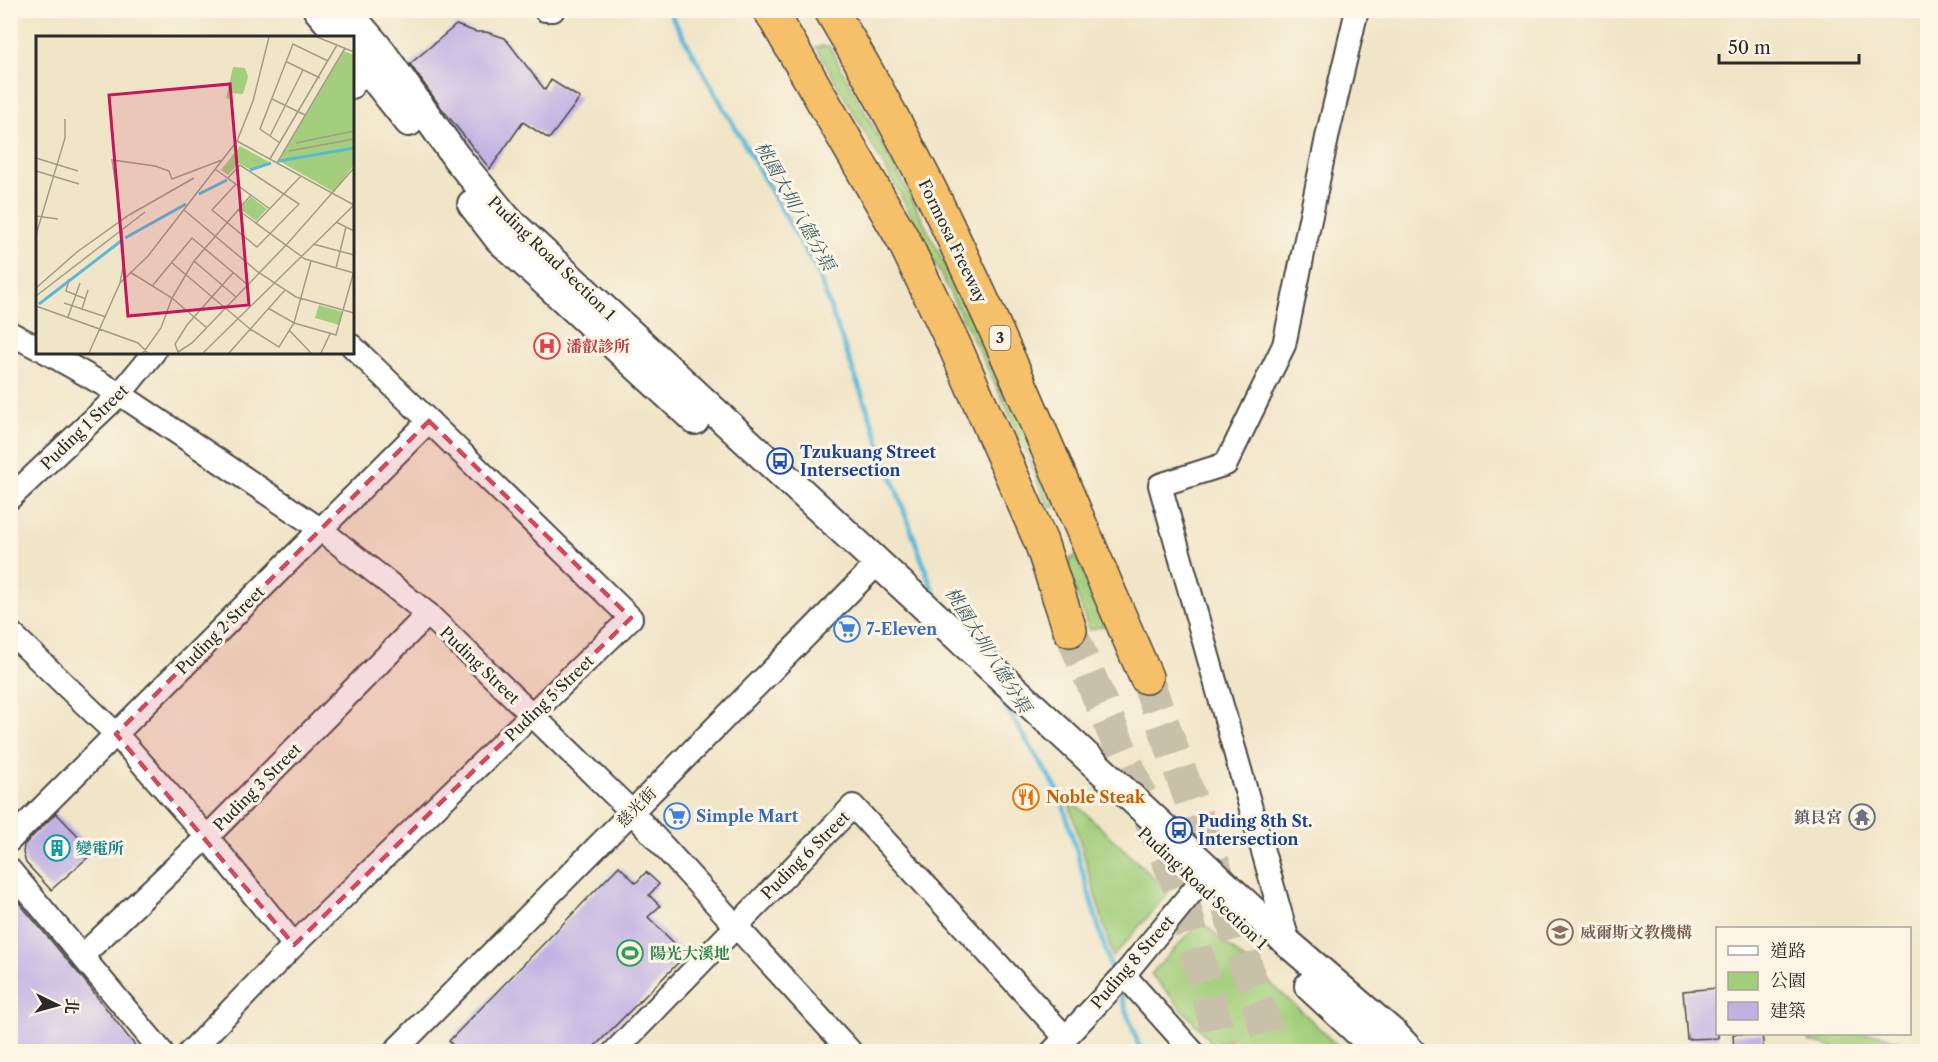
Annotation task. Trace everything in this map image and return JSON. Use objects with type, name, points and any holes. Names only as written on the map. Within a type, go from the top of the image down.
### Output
[{"type":"highway","points":[[770,10],[904,241],[957,351],[1041,542],[1070,630]]},
{"type":"highway","name":"Formosa Freeway","points":[[831,10],[872,81],[948,225],[996,330],[1146,677]]},
{"type":"highway","points":[[1041,542],[1077,521]]},
{"type":"street","points":[[318,10],[340,36]]},
{"type":"street","name":"Puding Road Section 1","points":[[346,10],[363,63],[456,158],[507,219],[871,570],[1289,956]]},
{"type":"street","points":[[545,10],[553,10]]},
{"type":"street","points":[[1358,10],[1328,133],[1284,345],[1226,464],[1160,486],[1289,956],[1380,1052]]},
{"type":"street","points":[[10,333],[36,347]]},
{"type":"street","name":"Puding 5 Street","points":[[190,1052],[294,945],[631,618],[354,348]]},
{"type":"street","name":"Puding Street","points":[[50,354],[120,394],[320,529],[428,614],[632,812],[735,926],[839,1047]]},
{"type":"street","name":"Puding 1 Street","points":[[10,498],[120,394],[152,354]]},
{"type":"street","name":"Puding 2 Street","points":[[10,840],[429,421]]},
{"type":"street","name":"慈光街","points":[[394,1052],[871,570]]},
{"type":"street","name":"Puding 3 Street","points":[[83,956],[207,837],[428,614]]},
{"type":"street","points":[[10,632],[116,734],[207,837],[294,945]]},
{"type":"street","name":"Puding 6 Street","points":[[614,1052],[853,806],[1059,1044]]},
{"type":"street","points":[[10,870],[162,1052]]},
{"type":"street","name":"Puding 8 Street","points":[[1059,1044],[1124,975],[1203,877]]},
{"type":"street","points":[[1289,956],[1395,1035],[1411,1052]]},
{"type":"street","points":[[1124,975],[1193,1052]]},
{"type":"highlighted area","points":[[429,421],[631,618],[294,945],[116,734]]},
{"type":"green space","points":[[829,46],[911,197],[1014,402],[1056,505],[1053,508],[1048,506],[1006,406],[902,198],[816,47]]},
{"type":"green space","points":[[1076,556],[1107,625],[1089,630],[1068,568],[1070,559]]},
{"type":"green space","points":[[1067,796],[1169,892],[1113,957]]},
{"type":"green space","points":[[1201,921],[1308,1017],[1342,1051],[1219,1051],[1151,974]]},
{"type":"green space","points":[[1812,1035],[1882,1035],[1927,1051],[1846,1051],[1809,1041]]},
{"type":"building","points":[[456,25],[505,38],[545,90],[551,80],[580,98],[549,139],[523,122],[490,169],[410,64]]},
{"type":"building","name":"變電所","points":[[56,813],[94,852],[51,890],[26,863],[23,853],[24,845]]},
{"type":"building","name":"陽光大溪地","points":[[619,866],[636,883],[646,872],[659,884],[649,895],[660,906],[648,917],[686,955],[589,1052],[459,1052],[449,1041]]},
{"type":"building","points":[[10,892],[84,980],[140,1052],[10,1052]]},
{"type":"building","points":[[1716,988],[1716,1035],[1718,1038],[1687,1039],[1683,991]]},
{"type":"building","points":[[1733,1035],[1762,1035],[1764,1052],[1734,1052]]},
{"type":"waterway","name":"桃園大圳八德分渠","points":[[668,10],[817,271],[934,593],[941,604]]},
{"type":"waterway","name":"桃園大圳八德分渠","points":[[994,688],[1060,794],[1113,976]]},
{"type":"waterway","name":"桃園大圳八德分渠","points":[[1119,990],[1141,1052]]},
{"type":"tunnel","points":[[1070,630],[1180,889],[1223,1052]]},
{"type":"tunnel","points":[[1146,677],[1220,881],[1273,1052]]},
{"type":"place","name":"潘叡診所","points":[[547,346]]},
{"type":"place","name":"Tzukuang Street Intersection","points":[[780,461]]},
{"type":"place","name":"7-Eleven","points":[[847,629]]},
{"type":"place","name":"Noble Steak","points":[[1026,797]]},
{"type":"place","name":"Simple Mart","points":[[677,816]]},
{"type":"place","name":"鎮艮宮","points":[[1862,817]]},
{"type":"place","name":"Puding 8th St. Intersection","points":[[1179,830]]},
{"type":"place","name":"變電所","points":[[57,848]]},
{"type":"place","name":"威爾斯文教機構","points":[[1560,932]]},
{"type":"place","name":"陽光大溪地","points":[[630,953]]}]
